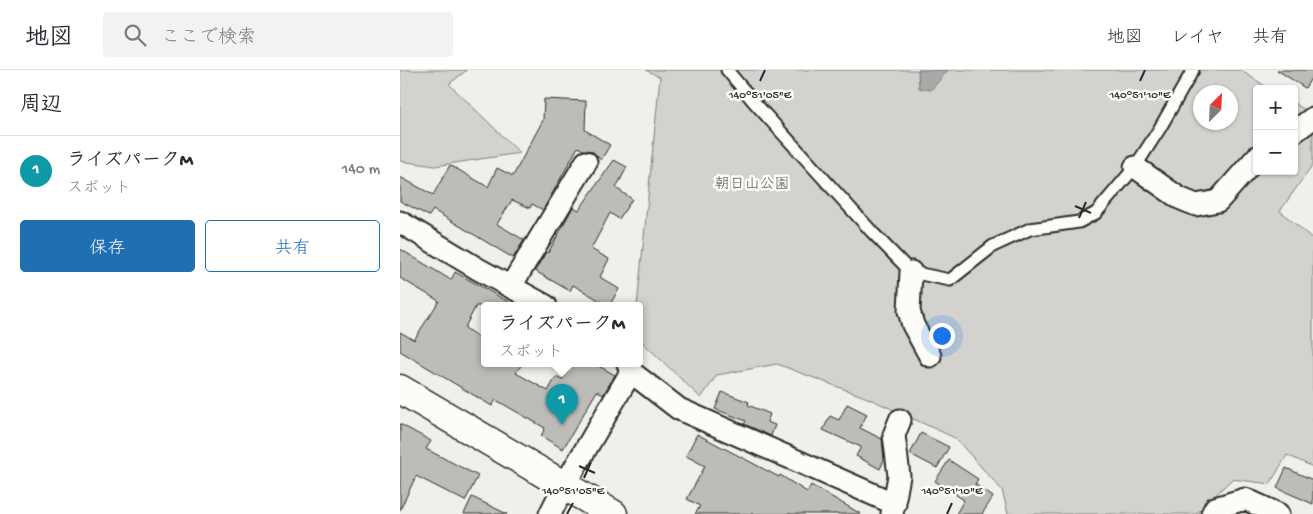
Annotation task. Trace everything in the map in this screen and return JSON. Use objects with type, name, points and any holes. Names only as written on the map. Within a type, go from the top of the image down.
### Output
[{"type":"street","points":[[1297,130],[1313,118]]},
{"type":"street","points":[[511,286],[586,162]]},
{"type":"street","points":[[1135,167],[1179,198],[1196,205],[1218,201],[1253,162]]},
{"type":"street","points":[[400,222],[478,269],[539,302]]},
{"type":"street","points":[[911,272],[909,311],[913,325],[930,356]]},
{"type":"street","points":[[550,514],[629,368],[679,409],[893,509],[899,476],[894,435],[900,420]]},
{"type":"street","points":[[400,389],[613,514]]},
{"type":"street","points":[[1212,514],[1214,508],[1245,499],[1278,514]]},
{"type":"lane","points":[[727,70],[872,232],[911,272],[950,280],[993,246],[1030,229],[1079,222],[1096,213],[1135,167],[1193,70]]},
{"type":"green space","points":[[400,70],[467,70],[449,84],[520,153],[435,166],[400,161]]},
{"type":"green space","name":"朝日山公園","points":[[646,70],[1240,70],[1264,85],[1253,85],[1253,175],[1298,175],[1298,106],[1313,115],[1313,164],[1280,211],[1313,239],[1313,467],[1287,455],[1270,484],[1232,479],[1196,514],[1008,514],[1002,490],[955,438],[870,399],[777,364],[717,375],[701,398],[643,343],[643,302],[637,302],[660,77]]},
{"type":"shaded area","points":[[918,70],[948,70],[931,90],[919,88]]},
{"type":"building","points":[[1277,70],[1313,70],[1313,75],[1305,88]]},
{"type":"building","points":[[544,99],[586,101],[585,130],[610,145],[601,160],[592,151],[583,150],[578,147],[543,210],[532,204],[530,208],[512,200],[497,224],[524,240],[513,258],[433,210],[429,216],[400,201],[400,177],[433,195],[450,165],[488,187],[497,168],[513,176],[543,120]]},
{"type":"building","points":[[614,160],[627,167],[616,188],[632,199],[619,219],[610,213],[591,249],[609,259],[600,277],[619,289],[611,302],[602,302],[573,285],[570,291],[535,271],[546,252],[548,253],[573,207],[579,210]]},
{"type":"building","points":[[400,249],[451,280],[455,272],[509,302],[481,302],[481,306],[476,306],[465,327],[481,339],[481,367],[520,367],[516,373],[548,391],[556,377],[562,380],[570,367],[600,367],[615,375],[603,395],[597,391],[563,449],[541,436],[545,428],[496,400],[492,406],[400,351],[400,332],[414,340],[439,301],[400,278]]},
{"type":"building","points":[[722,392],[749,402],[748,405],[770,414],[767,422],[775,425],[771,436],[744,424],[746,421],[715,409]]},
{"type":"building","points":[[847,404],[867,414],[860,428],[882,439],[884,460],[880,469],[856,456],[861,447],[823,430],[830,416],[839,420]]},
{"type":"building","points":[[400,424],[431,441],[426,449],[478,476],[465,501],[416,476],[400,510]]},
{"type":"building","points":[[921,433],[949,447],[937,468],[910,454]]},
{"type":"building","points":[[697,434],[779,477],[780,475],[807,492],[811,485],[861,514],[695,514],[700,506],[687,499],[705,466],[686,456]]},
{"type":"building","points":[[949,460],[978,479],[975,484],[993,497],[982,514],[956,514],[964,500],[935,481]]},
{"type":"building","points":[[1286,468],[1313,480],[1313,504],[1277,488]]},
{"type":"building","points":[[472,497],[507,514],[464,514]]},
{"type":"place","name":"ライズパークM","points":[[562,425]]}]
